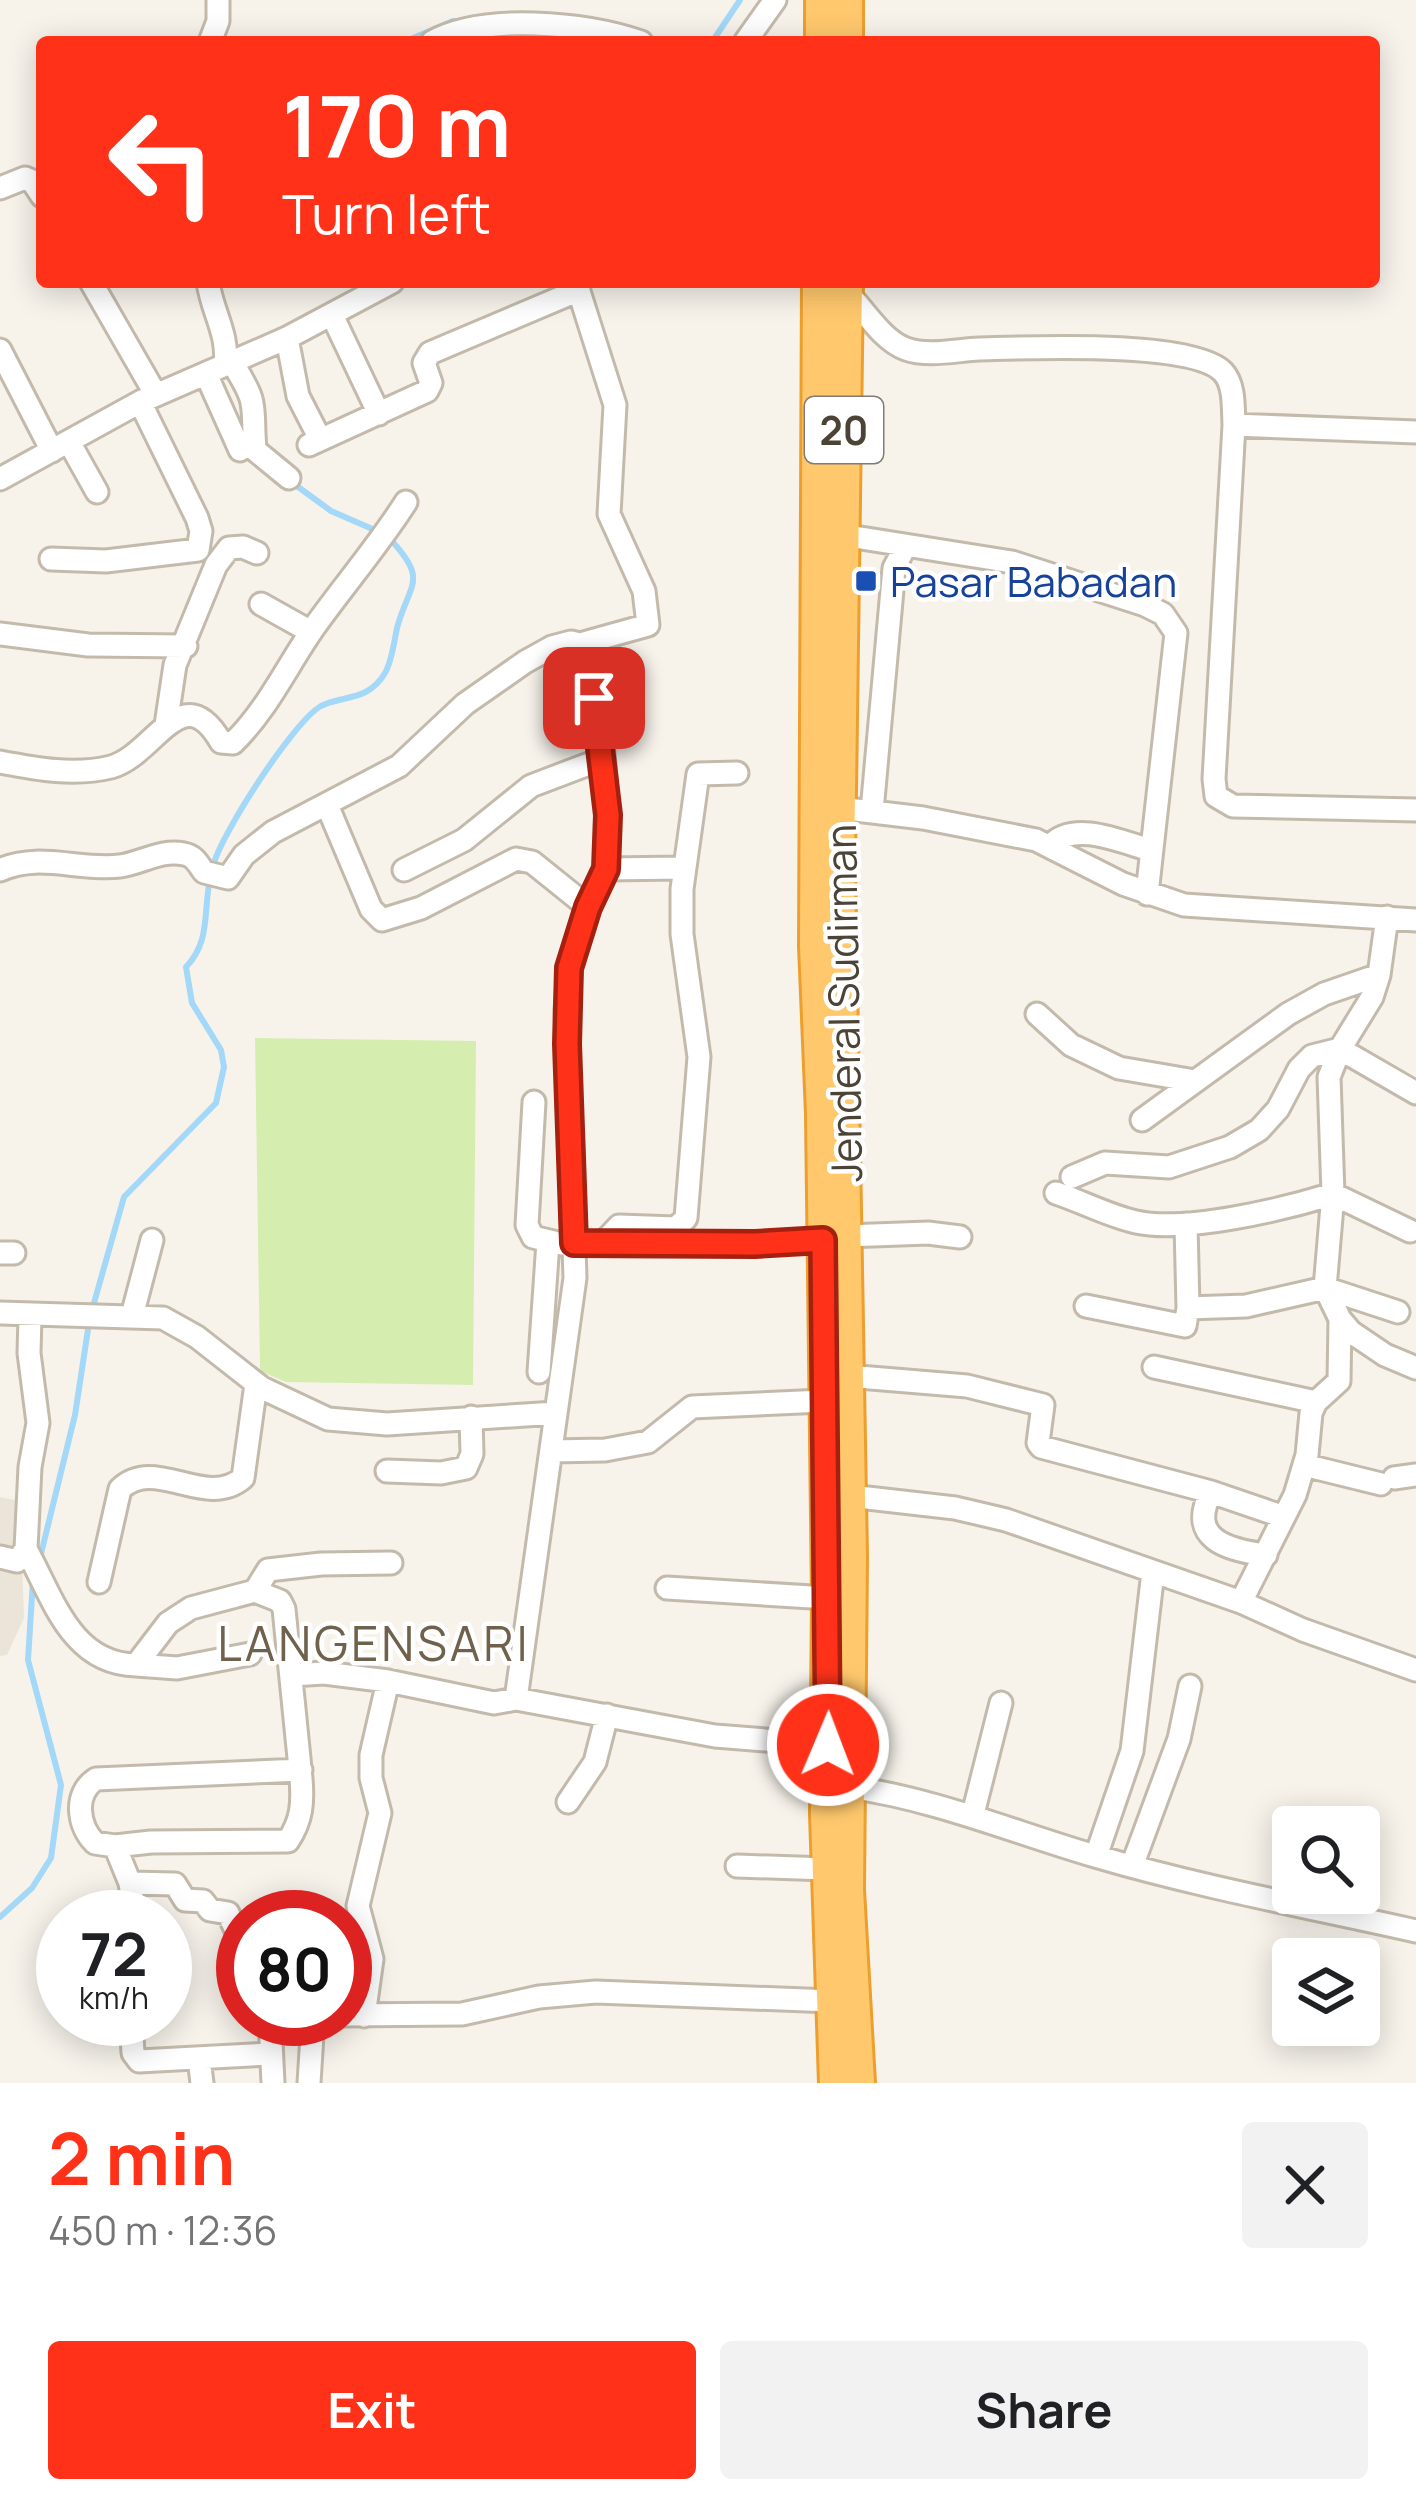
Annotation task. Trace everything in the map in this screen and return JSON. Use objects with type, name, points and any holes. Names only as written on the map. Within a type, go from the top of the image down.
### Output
[{"type":"highway","points":[[821,0],[821,36]]},
{"type":"highway","points":[[847,0],[848,36]]},
{"type":"highway","name":"Jenderal Sudirman","points":[[832,288],[842,535],[834,1238],[823,1401],[827,1869],[836,2083]]},
{"type":"highway","name":"Jenderal Sudirman","points":[[832,288],[815,946],[848,1376],[848,1890],[859,2083]]},
{"type":"street","points":[[212,36],[218,0]]},
{"type":"street","points":[[749,36],[775,0]]},
{"type":"street","points":[[444,36],[460,28],[510,25],[618,36]]},
{"type":"street","points":[[0,188],[26,178],[36,185]]},
{"type":"street","points":[[51,559],[106,561],[197,550],[201,531],[148,399],[95,288]]},
{"type":"street","points":[[209,288],[226,334],[221,367],[226,425],[240,450]]},
{"type":"street","points":[[0,479],[148,399],[286,338],[381,288]]},
{"type":"street","points":[[286,338],[314,442],[427,392],[426,355],[574,288]]},
{"type":"street","points":[[0,870],[17,862],[124,866],[162,853],[184,853],[210,874],[228,878],[244,855],[273,832],[400,766],[465,704],[543,650],[647,626],[644,591],[609,514],[615,405],[579,288]]},
{"type":"street","points":[[833,288],[894,343],[918,352],[1054,346],[1150,352],[1208,362],[1228,379],[1234,425],[1216,796],[1233,806],[1416,809]]},
{"type":"street","points":[[332,315],[379,413]]},
{"type":"street","points":[[0,350],[60,446],[97,492]]},
{"type":"street","points":[[221,367],[253,396],[255,450],[289,478]]},
{"type":"street","points":[[1234,425],[1416,432]]},
{"type":"street","points":[[0,762],[58,772],[107,768],[184,716],[200,716],[211,723],[221,742],[233,742],[259,713],[311,632],[406,502]]},
{"type":"street","points":[[842,535],[1012,562],[1163,614],[1176,633],[1147,894]]},
{"type":"street","points":[[166,725],[175,665],[223,555],[236,546],[257,553]]},
{"type":"street","points":[[872,812],[894,568],[905,547]]},
{"type":"street","points":[[261,604],[311,632]]},
{"type":"street","points":[[0,634],[88,645],[186,646]]},
{"type":"street","points":[[516,1699],[571,1325],[574,1243],[566,1010],[572,951],[606,869],[608,815],[602,759],[594,698],[580,644]]},
{"type":"street","points":[[404,870],[464,840],[531,786],[602,759]]},
{"type":"street","points":[[603,1243],[620,1226],[676,1228],[686,1219],[699,1058],[682,934],[683,868],[698,774],[737,772]]},
{"type":"street","points":[[327,805],[371,909],[382,920],[421,908],[516,859],[532,862],[588,907]]},
{"type":"street","points":[[839,808],[945,822],[1051,845],[1147,894],[1197,907],[1416,920]]},
{"type":"street","points":[[1051,845],[1059,836],[1076,833],[1150,850]]},
{"type":"street","points":[[606,869],[683,868]]},
{"type":"street","points":[[1387,917],[1379,975],[1363,1015],[1340,1048],[1327,1094],[1333,1194],[1325,1288],[1340,1319],[1374,1348],[1416,1367]]},
{"type":"street","points":[[1142,1120],[1223,1058],[1306,1004],[1379,975]]},
{"type":"street","points":[[1037,1014],[1071,1045],[1119,1068],[1195,1082]]},
{"type":"street","points":[[1410,1231],[1333,1194],[1186,1224],[1132,1222],[1064,1185],[1106,1163],[1169,1167],[1230,1147],[1268,1119],[1312,1056],[1340,1048],[1416,1094]]},
{"type":"street","points":[[534,1102],[527,1225],[533,1237],[548,1242],[755,1244],[928,1233],[960,1237]]},
{"type":"street","points":[[1086,1306],[1180,1327],[1187,1323],[1186,1224]]},
{"type":"street","points":[[132,1316],[152,1240]]},
{"type":"street","points":[[539,1372],[548,1242]]},
{"type":"street","points":[[1188,1308],[1246,1306],[1325,1288],[1398,1312]]},
{"type":"street","points":[[0,1313],[132,1316],[177,1323],[256,1384],[328,1419],[386,1424],[556,1413]]},
{"type":"street","points":[[0,1557],[17,1561],[26,1549],[38,1423],[29,1354],[31,1316]]},
{"type":"street","points":[[1241,1602],[1304,1465],[1316,1402],[1339,1381],[1340,1319]]},
{"type":"street","points":[[1154,1367],[1316,1402]]},
{"type":"street","points":[[848,1376],[967,1386],[1040,1404],[1045,1408],[1037,1443],[1041,1447],[1211,1492],[1284,1517]]},
{"type":"street","points":[[99,1582],[120,1489],[127,1482],[143,1477],[199,1490],[234,1486],[243,1478],[256,1384]]},
{"type":"street","points":[[551,1451],[604,1450],[648,1442],[692,1407],[823,1401]]},
{"type":"street","points":[[387,1471],[441,1473],[466,1468],[472,1454],[471,1417]]},
{"type":"street","points":[[1304,1465],[1397,1479]]},
{"type":"street","points":[[1211,1492],[1204,1506],[1208,1534],[1223,1546],[1266,1555]]},
{"type":"street","points":[[850,1496],[955,1508],[1006,1520],[1241,1602],[1416,1670]]},
{"type":"street","points":[[26,1549],[80,1645],[102,1661],[177,1668],[250,1654]]},
{"type":"street","points":[[255,1591],[268,1570],[282,1566],[391,1563]]},
{"type":"street","points":[[1096,1856],[1132,1751],[1153,1572]]},
{"type":"street","points":[[667,1588],[828,1598]]},
{"type":"street","points":[[136,1665],[168,1623],[190,1609],[255,1591],[283,1604],[292,1675],[301,1770],[303,1805],[288,1841],[95,1844],[82,1828],[81,1798],[96,1779],[301,1770]]},
{"type":"street","points":[[292,1675],[324,1673],[420,1684],[494,1703],[516,1699],[748,1741],[828,1745]]},
{"type":"street","points":[[362,1890],[380,1813],[371,1755],[388,1681]]},
{"type":"street","points":[[1132,1866],[1179,1739],[1190,1686]]},
{"type":"street","points":[[973,1814],[1001,1703]]},
{"type":"street","points":[[568,1802],[595,1762],[607,1715]]},
{"type":"street","points":[[849,1787],[973,1814],[1132,1866],[1272,1894]]},
{"type":"street","points":[[115,1846],[131,1890]]},
{"type":"street","points":[[737,1866],[827,1869]]},
{"type":"street","points":[[130,1883],[172,1883],[185,1900],[203,1901],[216,1911]]},
{"type":"street","points":[[1356,1914],[1416,1930]]},
{"type":"street","points":[[372,2016],[463,2014],[539,1997],[596,1992],[831,2002]]},
{"type":"street","points":[[132,2046],[139,2061],[270,2054]]},
{"type":"street","points":[[270,2046],[273,2083]]},
{"type":"street","points":[[309,2083],[311,2046]]},
{"type":"street","points":[[199,2059],[202,2083]]},
{"type":"shaded area","points":[[0,1497],[20,1501],[24,1618],[7,1655],[0,1656]]},
{"type":"green space","points":[[255,1038],[476,1041],[473,1385],[286,1382],[260,1371]]},
{"type":"waterway","points":[[716,36],[740,0]]},
{"type":"waterway","points":[[418,36],[453,21],[462,22]]},
{"type":"waterway","points":[[290,481],[331,511],[377,531]]},
{"type":"waterway","points":[[213,866],[260,780],[309,716],[321,706],[371,689],[385,673],[413,582],[409,564],[389,538]]},
{"type":"waterway","points":[[92,1310],[124,1197],[216,1103],[224,1067],[221,1050],[192,1003],[186,967],[203,936],[210,879]]},
{"type":"waterway","points":[[39,1562],[75,1415],[89,1323]]},
{"type":"waterway","points":[[0,1917],[32,1888],[51,1858],[61,1785],[28,1660],[33,1580]]},
{"type":"place","name":"Pasar Babadan","points":[[866,581]]},
{"type":"district","name":"LANGENSARI","points":[[374,1642]]},
{"type":"route","points":[[594,698],[608,815],[606,869],[569,968],[566,1010],[574,1243],[823,1240],[828,1745]]}]
